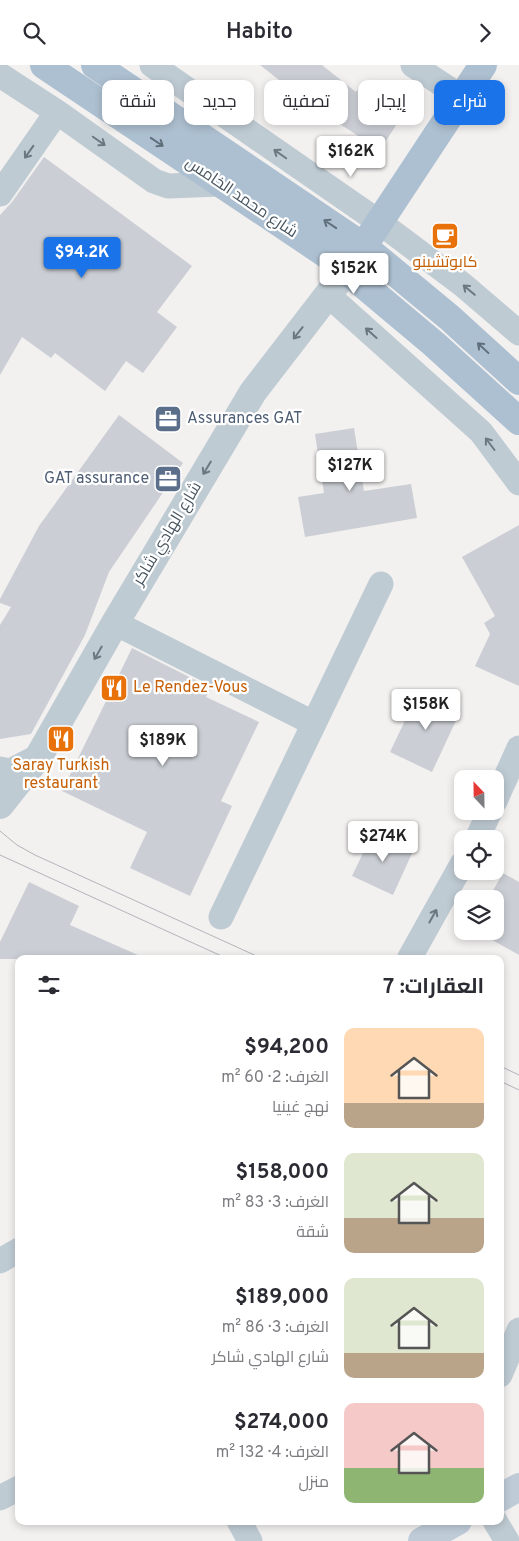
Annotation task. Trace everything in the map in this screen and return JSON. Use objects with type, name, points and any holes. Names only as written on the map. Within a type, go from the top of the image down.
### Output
[{"type":"main road","name":"شارع محمد الخامس","points":[[44,65],[220,185],[329,256],[434,344],[519,421]]},
{"type":"main road","name":"شارع محمد الخامس","points":[[95,65],[363,246],[450,318],[519,381]]},
{"type":"main road","points":[[472,80],[482,65]]},
{"type":"main road","points":[[347,270],[443,125]]},
{"type":"main road","points":[[504,1496],[519,1487]]},
{"type":"main road","points":[[430,1533],[449,1525]]},
{"type":"street","points":[[152,65],[379,222],[463,285],[519,333]]},
{"type":"street","points":[[413,65],[436,80]]},
{"type":"street","points":[[0,75],[57,112],[154,181],[168,186],[220,185]]},
{"type":"street","points":[[0,194],[57,112]]},
{"type":"street","name":"شارع الهادي شاكر","points":[[0,805],[39,756],[115,623],[253,392],[347,270]]},
{"type":"street","points":[[328,295],[481,432],[519,483]]},
{"type":"street","points":[[221,917],[381,584]]},
{"type":"street","points":[[115,623],[313,723]]},
{"type":"street","points":[[504,781],[519,748]]},
{"type":"street","points":[[0,769],[10,771],[39,756]]},
{"type":"street","points":[[411,955],[454,878]]},
{"type":"street","points":[[0,1261],[15,1252]]},
{"type":"street","points":[[504,1366],[519,1330]]},
{"type":"street","points":[[0,1499],[15,1490]]},
{"type":"street","points":[[241,1525],[250,1541]]},
{"type":"street","points":[[497,1525],[507,1541]]},
{"type":"building","points":[[260,65],[322,65],[341,80],[279,80]]},
{"type":"building","points":[[348,86],[356,92],[358,89],[358,125],[396,125],[380,150],[341,125],[348,125]]},
{"type":"building","points":[[44,157],[192,266],[157,312],[177,327],[143,373],[126,361],[105,391],[55,353],[51,358],[22,337],[0,375],[0,215],[12,202]]},
{"type":"building","points":[[119,415],[183,463],[109,572],[85,635],[31,734],[0,739],[0,625],[11,607],[0,603],[0,599],[39,526]]},
{"type":"building","points":[[354,428],[364,491],[411,484],[417,518],[305,537],[298,497],[324,493],[315,434]]},
{"type":"building","points":[[519,525],[519,686],[475,666],[490,634],[484,623],[495,616],[462,557]]},
{"type":"building","points":[[132,648],[211,688],[206,697],[259,722],[221,801],[232,806],[190,896],[130,868],[147,832],[62,791]]},
{"type":"building","points":[[419,691],[461,710],[432,772],[390,752]]},
{"type":"building","points":[[374,830],[414,849],[393,895],[352,876]]},
{"type":"building","points":[[504,874],[519,882],[519,955],[492,940],[504,940],[504,890],[493,890],[499,880],[504,880]]},
{"type":"building","points":[[29,882],[79,906],[70,925],[138,955],[15,955],[15,959],[0,959],[0,942]]},
{"type":"tram line","points":[[0,831],[17,845],[35,855],[254,955]]},
{"type":"tram line","points":[[0,855],[219,955]]},
{"type":"tram line","points":[[504,1068],[519,1075]]},
{"type":"tram line","points":[[504,1083],[519,1090]]},
{"type":"place","name":"كابوتشينو","points":[[445,236]]},
{"type":"place","name":"Assurances GAT","points":[[168,419]]},
{"type":"place","name":"GAT assurance","points":[[168,479]]},
{"type":"place","name":"Le Rendez-Vous","points":[[114,688]]},
{"type":"place","name":"Saray Turkish restaurant","points":[[61,739]]}]
